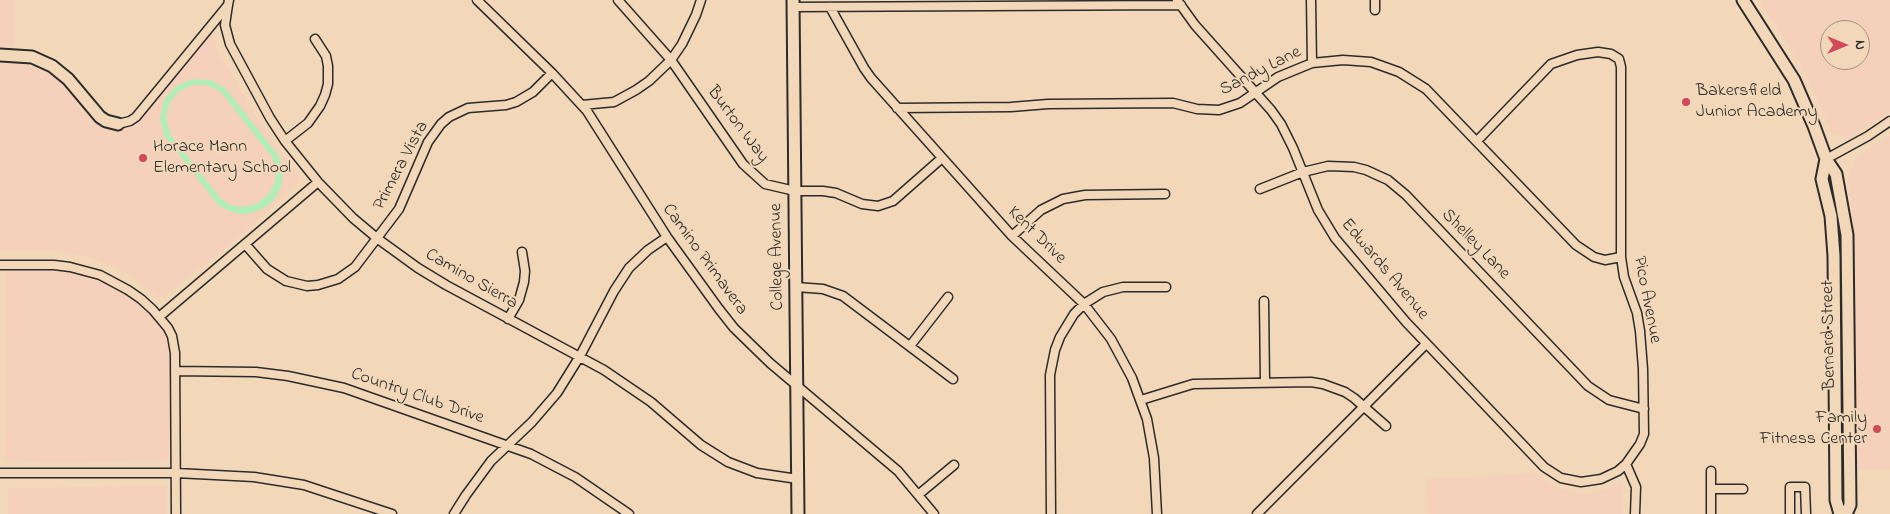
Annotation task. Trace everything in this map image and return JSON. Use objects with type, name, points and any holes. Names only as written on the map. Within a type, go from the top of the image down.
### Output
[{"type":"street","name":"Camino Primavera","points":[[478,0],[582,105],[601,131],[667,237],[734,328],[797,386],[898,471],[934,514]]},
{"type":"street","name":"Burton Way","points":[[618,0],[670,60],[743,164],[765,184],[795,191],[836,193],[862,204],[878,206],[893,201],[942,158]]},
{"type":"street","points":[[582,105],[606,104],[622,99],[649,81],[670,60],[690,30],[701,0]]},
{"type":"street","points":[[1311,0],[1312,63]]},
{"type":"street","points":[[1375,0],[1375,10]]},
{"type":"street","name":"Bernard Street","points":[[1743,0],[1794,80],[1826,159],[1836,174],[1847,236],[1850,505],[1846,514]]},
{"type":"street","points":[[0,55],[32,57],[52,66],[68,79],[100,117],[112,123],[124,123],[136,117],[228,2]]},
{"type":"street","name":"Camino Sierra","points":[[228,2],[225,25],[230,44],[257,96],[285,141],[318,182],[353,218],[378,239],[418,268],[446,285],[580,356],[628,385],[701,445],[728,462],[757,474],[798,479]]},
{"type":"street","points":[[793,4],[830,7],[1179,2]]},
{"type":"street","name":"Edwards Avenue","points":[[1179,2],[1195,25],[1256,93],[1280,124],[1318,210],[1335,238],[1426,344],[1544,467],[1552,473],[1571,481],[1591,482],[1610,476],[1626,464]]},
{"type":"street","name":"College Avenue","points":[[793,4],[798,514]]},
{"type":"street","name":"Kent Drive","points":[[830,7],[864,68],[1012,236],[1084,304],[1116,346],[1141,400],[1151,438],[1157,514]]},
{"type":"street","points":[[285,141],[308,123],[325,95],[328,84],[328,66],[326,56],[316,39]]},
{"type":"street","name":"Pico Avenue","points":[[1477,141],[1551,64],[1586,54],[1606,53],[1619,59],[1621,67],[1621,257],[1624,277],[1637,314],[1640,331],[1644,409],[1644,434],[1640,444],[1626,464]]},
{"type":"street","name":"Sandy Lane","points":[[898,108],[1173,103],[1197,109],[1219,110],[1240,104],[1278,77],[1312,63],[1357,60],[1384,66],[1399,72],[1426,89],[1576,245],[1594,257],[1605,260],[1621,257]]},
{"type":"street","name":"Primera Vista","points":[[245,244],[262,264],[276,276],[296,284],[318,285],[329,283],[346,274],[355,267],[378,239],[399,209],[428,142],[441,124],[458,112],[468,108],[506,105],[516,102],[534,92],[552,73]]},
{"type":"street","points":[[1826,159],[1868,136],[1890,121]]},
{"type":"street","name":"Bernard Street","points":[[1826,159],[1822,180],[1831,216],[1834,256],[1836,500],[1840,514]]},
{"type":"street","name":"Shelley Lane","points":[[1260,190],[1302,172],[1328,166],[1366,170],[1388,180],[1406,195],[1588,386],[1609,400],[1644,409]]},
{"type":"street","points":[[159,317],[318,182]]},
{"type":"street","points":[[1012,236],[1041,210],[1068,198],[1085,195],[1166,194]]},
{"type":"street","points":[[454,514],[476,479],[507,444],[545,408],[567,377],[624,274],[638,258],[667,237]]},
{"type":"street","points":[[508,319],[518,300],[524,282],[525,271],[522,252]]},
{"type":"street","points":[[0,265],[54,265],[92,273],[115,282],[128,290],[159,317],[172,336],[175,353],[176,514]]},
{"type":"street","points":[[796,287],[823,289],[844,296],[953,379]]},
{"type":"street","points":[[1051,514],[1050,382],[1052,362],[1060,337],[1066,326],[1084,304],[1098,295],[1113,289],[1166,287]]},
{"type":"street","points":[[910,346],[948,296]]},
{"type":"street","points":[[1264,301],[1265,383]]},
{"type":"street","points":[[1257,514],[1426,344]]},
{"type":"street","name":"Country Club Drive","points":[[175,371],[256,372],[313,380],[376,398],[531,454],[575,477],[629,514]]},
{"type":"street","points":[[1141,400],[1193,384],[1311,382],[1345,392],[1386,426]]},
{"type":"street","points":[[1626,464],[1636,487],[1635,514]]},
{"type":"street","points":[[918,495],[954,465]]},
{"type":"street","points":[[1711,471],[1711,514]]},
{"type":"street","points":[[0,473],[176,473],[245,476],[279,480],[328,492],[392,514]]},
{"type":"street","points":[[1790,514],[1790,487],[1806,486],[1806,514]]},
{"type":"street","points":[[1712,489],[1743,489]]},
{"type":"shaded area","points":[[0,0],[14,0],[14,47],[0,47]]},
{"type":"shaded area","points":[[1760,0],[1890,0],[1890,111],[1848,139],[1832,133],[1805,72]]},
{"type":"shaded area","name":"Horace Mann Elementary School","points":[[211,31],[218,51],[253,111],[298,175],[300,179],[298,183],[231,244],[163,297],[158,297],[132,276],[87,256],[59,251],[0,250],[0,63],[19,63],[34,67],[34,63],[46,69],[56,77],[95,121],[107,127],[121,128],[130,125]]},
{"type":"shaded area","points":[[1890,135],[1890,469],[1857,469],[1853,212],[1847,178],[1856,157]]},
{"type":"shaded area","points":[[6,268],[57,268],[105,279],[143,303],[159,320],[172,342],[172,404],[168,460],[59,462],[5,460]]},
{"type":"shaded area","points":[[1533,474],[1563,490],[1585,494],[1623,483],[1623,514],[1428,514],[1427,479]]},
{"type":"shaded area","points":[[167,486],[167,514],[8,514],[8,488]]},
{"type":"green space","points":[[193,79],[211,80],[226,89],[279,156],[283,172],[281,187],[274,200],[262,209],[251,213],[240,214],[219,206],[165,137],[160,119],[164,100],[176,86]],"holes":[[[192,85],[207,85],[221,92],[272,157],[276,169],[275,183],[268,195],[258,203],[240,207],[230,205],[221,199],[170,134],[166,117],[169,104],[178,92]]]},
{"type":"place","name":"Bakersfield Junior Academy","points":[[1686,102]]},
{"type":"place","name":"Horace Mann Elementary School","points":[[143,158]]},
{"type":"place","name":"Family Fitness Center","points":[[1877,429]]}]
